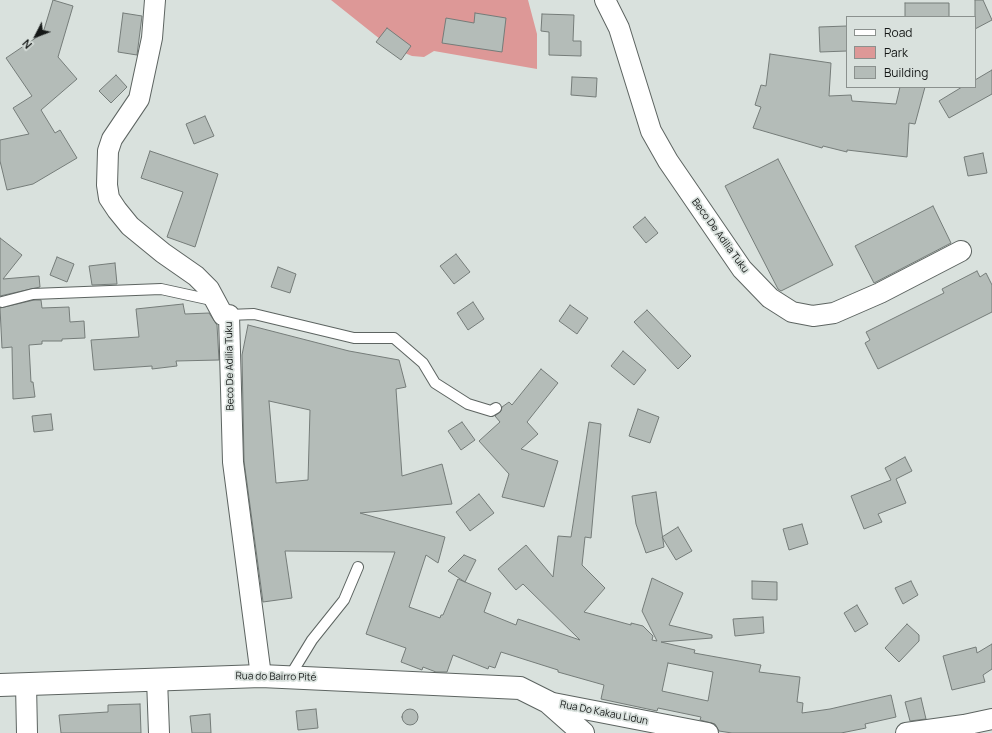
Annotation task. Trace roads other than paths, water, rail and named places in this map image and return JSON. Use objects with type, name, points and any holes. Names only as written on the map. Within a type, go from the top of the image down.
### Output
[{"type":"main road","name":"Rua do Bairro Pité","points":[[0,685],[290,676],[520,688],[548,702],[583,733]]},
{"type":"street","points":[[155,0],[152,38],[139,98],[112,139],[108,151],[107,185],[109,198],[130,226],[163,253],[196,276],[209,289],[223,308]]},
{"type":"street","name":"Beco De Adilia Tuku","points":[[604,0],[619,28],[651,131],[668,161],[742,268],[770,298],[792,312],[813,316],[834,313],[880,293],[961,251]]},
{"type":"street","name":"Beco De Adilia Tuku","points":[[223,308],[233,462],[261,676]]},
{"type":"street","points":[[157,679],[159,733]]},
{"type":"street","points":[[26,684],[27,733]]},
{"type":"street","name":"Rua Do Kakau Lidun","points":[[548,702],[708,733]]},
{"type":"street","points":[[906,733],[964,725],[992,719]]},
{"type":"lane","points":[[2,302],[33,294],[161,289],[223,308],[354,338],[394,338],[423,362],[435,383],[468,404],[491,411],[496,408]]},
{"type":"lane","points":[[290,676],[312,640],[344,600],[358,567]]}]
